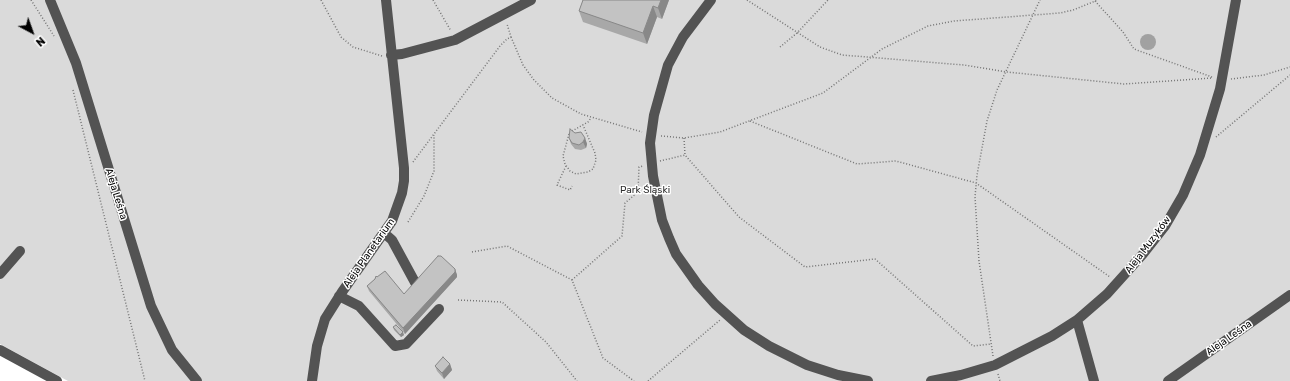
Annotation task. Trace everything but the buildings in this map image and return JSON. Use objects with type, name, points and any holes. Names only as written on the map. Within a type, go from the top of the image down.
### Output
[{"type":"street","name":"Aleja Leśna","points":[[50,0],[76,63],[151,306],[172,350],[197,381]]},
{"type":"street","name":"Aleja Planetarium","points":[[312,381],[317,346],[325,319],[339,296],[384,233],[398,206],[404,181],[404,168],[386,0]]},
{"type":"street","points":[[392,55],[402,54],[455,40],[531,0]]},
{"type":"street","points":[[711,0],[687,31],[668,65],[658,93],[651,134],[651,163],[662,220],[672,247],[698,285],[726,315],[763,342],[795,359],[831,373],[868,381]]},
{"type":"street","name":"Aleja Muzyków","points":[[931,381],[961,375],[995,365],[1046,340],[1077,320],[1118,283],[1147,250],[1174,211],[1183,195],[1204,142],[1222,79],[1236,0]]},
{"type":"street","points":[[384,233],[392,240],[417,286]]},
{"type":"street","points":[[0,274],[20,251]]},
{"type":"street","name":"Aleja Leśna","points":[[1168,381],[1290,295]]},
{"type":"street","points":[[339,296],[359,306],[395,346],[406,344],[439,309]]},
{"type":"street","points":[[1077,320],[1094,381]]},
{"type":"street","points":[[0,350],[57,381]]},
{"type":"path","points":[[32,0],[56,39]]},
{"type":"path","points":[[321,0],[341,37],[354,47],[365,52],[380,56],[392,55]]},
{"type":"path","points":[[433,0],[455,40]]},
{"type":"path","points":[[747,0],[820,47],[836,54],[964,65],[1007,72],[1124,84],[1216,78],[1134,49],[1123,32],[1096,1]]},
{"type":"path","points":[[780,47],[797,33],[828,0]]},
{"type":"path","points":[[995,365],[979,261],[975,197],[976,182],[987,121],[997,90],[1007,72],[1040,0]]},
{"type":"path","points":[[505,13],[512,37],[523,65],[544,90],[562,105],[591,118],[651,134],[684,138],[720,132],[827,91],[870,58],[910,34],[936,23],[1033,16],[1073,10],[1098,0]]},
{"type":"path","points":[[404,168],[410,165],[434,135],[500,46],[507,39],[512,37]]},
{"type":"path","points":[[1222,79],[1264,75],[1290,67]]},
{"type":"path","points":[[1204,142],[1210,142],[1290,75]]},
{"type":"path","points":[[73,90],[145,381]]},
{"type":"path","points":[[583,126],[595,153],[595,164],[588,172],[576,174],[570,171],[566,166],[563,156],[570,132],[583,126],[591,118]]},
{"type":"path","points":[[750,121],[857,164],[896,161],[976,182],[1118,283]]},
{"type":"path","points":[[408,222],[424,196],[434,171],[434,135]]},
{"type":"path","points":[[684,138],[685,155],[739,217],[805,267],[876,259],[973,346],[991,344]]},
{"type":"path","points":[[572,280],[622,236],[626,203],[638,192],[638,167],[685,155]]},
{"type":"path","points":[[566,166],[557,184],[570,190],[572,186]]},
{"type":"path","points":[[472,252],[506,246],[572,280],[603,358],[634,381]]},
{"type":"path","points":[[458,300],[502,302],[546,342],[577,381]]},
{"type":"path","points":[[648,381],[726,315]]},
{"type":"green space","name":"Park Śląski","points":[[0,0],[1290,0],[1290,381],[68,381],[0,344]]},
{"type":"shaded area","points":[[1145,34],[1151,34],[1156,39],[1154,48],[1151,50],[1145,50],[1140,45],[1140,39]]}]
